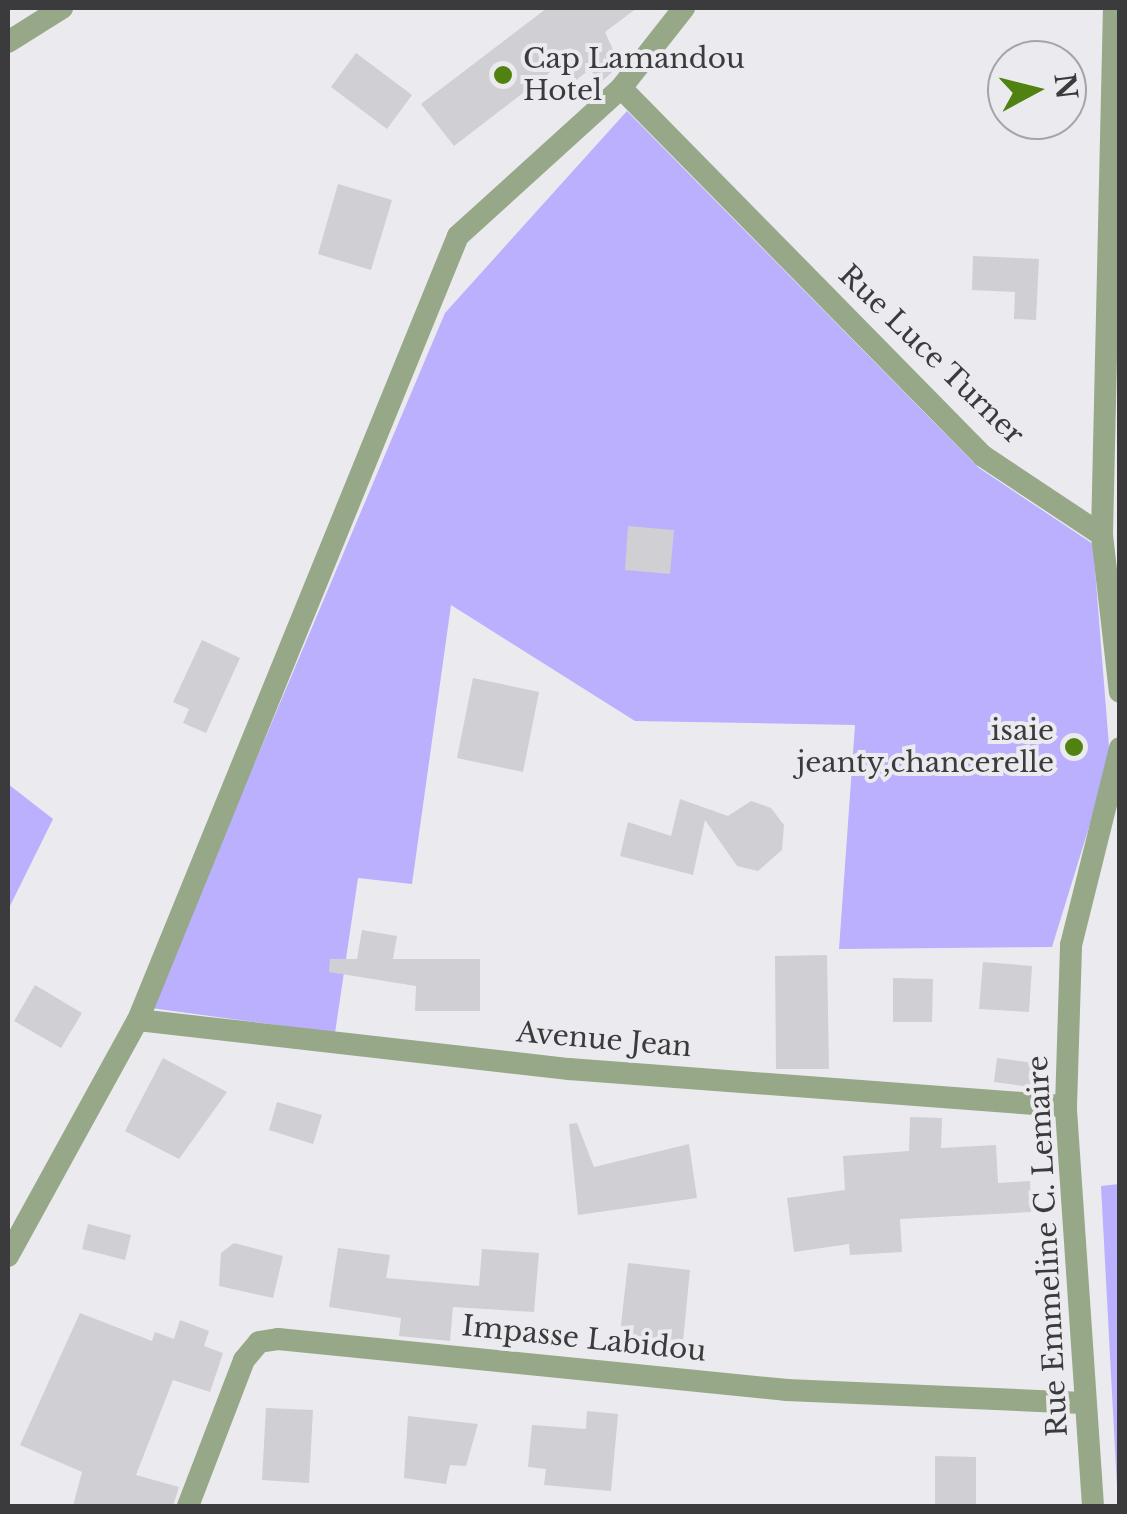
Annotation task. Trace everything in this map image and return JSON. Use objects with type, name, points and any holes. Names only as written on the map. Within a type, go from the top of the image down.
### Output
[{"type":"street","points":[[8,42],[62,8]]},
{"type":"street","points":[[8,1256],[138,1020],[458,236],[621,88],[684,8]]},
{"type":"street","points":[[1114,8],[1102,535],[1120,692]]},
{"type":"street","name":"Rue Luce Turner","points":[[621,88],[984,456],[1102,535]]},
{"type":"street","name":"Rue Emmeline C. Lemaire","points":[[1093,1506],[1083,1404],[1066,1106],[1071,945],[1120,748]]},
{"type":"street","name":"Avenue Jean","points":[[138,1020],[570,1069],[1066,1106]]},
{"type":"street","name":"Impasse Labidou","points":[[188,1506],[244,1360],[278,1338],[788,1390],[1083,1404]]},
{"type":"shaded area","points":[[627,111],[979,468],[1093,544],[1110,759],[1052,947],[839,949],[855,725],[635,721],[451,605],[412,884],[358,878],[335,1033],[151,1008],[445,313]]},
{"type":"shaded area","points":[[8,784],[53,819],[8,910]]},
{"type":"shaded area","points":[[1119,1184],[1120,1506],[1118,1506],[1101,1186]]},
{"type":"building","name":"Cap Lamandou Hotel","points":[[547,8],[637,8],[605,32],[620,65],[600,83],[590,69],[575,81],[562,63],[454,146],[421,104]]},
{"type":"building","points":[[356,53],[412,95],[387,129],[331,87]]},
{"type":"building","points":[[338,184],[392,200],[371,270],[318,254]]},
{"type":"building","points":[[973,256],[1039,259],[1036,320],[1014,319],[1015,292],[972,290]]},
{"type":"building","points":[[628,526],[674,530],[670,574],[625,570]]},
{"type":"building","points":[[202,640],[240,658],[206,733],[183,723],[189,709],[173,702]]},
{"type":"building","points":[[473,678],[539,692],[523,772],[457,758]]},
{"type":"building","points":[[680,799],[728,816],[751,801],[771,808],[784,825],[782,850],[758,871],[737,866],[705,820],[693,875],[620,856],[628,822],[671,836]]},
{"type":"building","points":[[362,930],[397,936],[393,959],[480,959],[480,1011],[415,1011],[416,986],[329,972],[330,959],[357,959]]},
{"type":"building","points":[[827,955],[829,1069],[776,1069],[775,956]]},
{"type":"building","points":[[983,962],[1032,966],[1029,1012],[979,1009]]},
{"type":"building","points":[[893,978],[933,979],[932,1022],[893,1022]]},
{"type":"building","points":[[35,985],[82,1013],[61,1048],[14,1021]]},
{"type":"building","points":[[163,1058],[227,1092],[179,1159],[125,1131]]},
{"type":"building","points":[[997,1058],[1034,1063],[1031,1087],[994,1082]]},
{"type":"building","points":[[277,1102],[322,1115],[313,1144],[269,1130]]},
{"type":"building","points":[[910,1117],[942,1118],[941,1148],[996,1145],[998,1183],[1030,1181],[1031,1212],[900,1219],[902,1252],[850,1255],[849,1244],[794,1252],[787,1198],[845,1190],[843,1156],[909,1151]]},
{"type":"building","points":[[577,1123],[594,1167],[689,1144],[697,1198],[578,1215],[569,1124]]},
{"type":"building","points":[[88,1224],[131,1235],[125,1260],[82,1249]]},
{"type":"building","points":[[234,1243],[283,1256],[273,1298],[219,1286],[221,1253]]},
{"type":"building","points":[[338,1248],[390,1255],[386,1278],[479,1286],[482,1249],[539,1253],[534,1312],[453,1307],[450,1341],[399,1336],[401,1318],[329,1307]]},
{"type":"building","points":[[628,1263],[690,1270],[683,1341],[620,1334]]},
{"type":"building","points":[[80,1313],[152,1341],[155,1332],[174,1339],[180,1320],[209,1331],[204,1346],[223,1353],[210,1392],[173,1380],[136,1475],[179,1487],[173,1506],[73,1506],[82,1472],[20,1445]]},
{"type":"building","points":[[266,1408],[313,1410],[309,1483],[262,1480]]},
{"type":"building","points":[[587,1411],[618,1414],[611,1491],[544,1485],[546,1469],[528,1467],[532,1425],[586,1429]]},
{"type":"building","points":[[408,1416],[478,1424],[466,1466],[450,1465],[446,1484],[404,1478]]},
{"type":"building","points":[[935,1456],[976,1457],[976,1506],[935,1506]]},
{"type":"place","name":"Cap Lamandou Hotel","points":[[503,75]]},
{"type":"place","name":"isaie jeanty,chancerelle","points":[[1074,747]]}]
